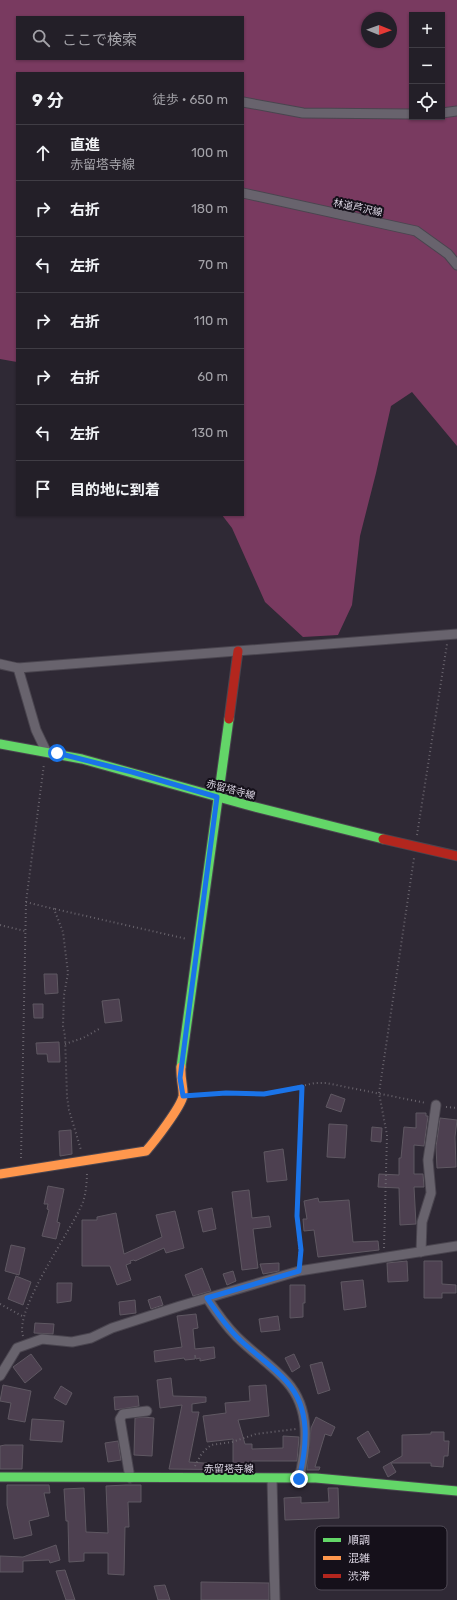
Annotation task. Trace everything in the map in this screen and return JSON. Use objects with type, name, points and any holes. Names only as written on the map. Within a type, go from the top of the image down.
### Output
[{"type":"main road","points":[[0,1174],[146,1151],[161,1134],[183,1096],[180,1078],[238,651]]},
{"type":"main road","name":"赤留塔寺線","points":[[0,744],[46,751],[132,772],[217,797],[457,856]]},
{"type":"main road","name":"赤留塔寺線","points":[[0,1476],[272,1479],[316,1478],[457,1490]]},
{"type":"street","points":[[244,102],[303,113],[409,114]]},
{"type":"street","points":[[445,113],[457,111]]},
{"type":"street","name":"林道芦沢線","points":[[244,193],[416,231],[448,254],[457,265]]},
{"type":"street","points":[[0,664],[18,668],[453,635]]},
{"type":"street","points":[[18,668],[36,730],[46,751]]},
{"type":"street","points":[[421,1252],[422,1222],[431,1193],[428,1160],[436,1105]]},
{"type":"street","points":[[0,1376],[17,1348],[42,1339],[72,1342],[91,1338],[112,1328],[299,1271],[457,1246]]},
{"type":"street","points":[[207,1298],[237,1338],[287,1381],[295,1392],[304,1418],[305,1428],[305,1447],[299,1479]]},
{"type":"street","points":[[130,1478],[120,1419],[121,1416],[129,1413],[147,1411]]},
{"type":"street","points":[[272,1479],[275,1600]]},
{"type":"path","points":[[384,1258],[388,1135],[379,1093],[416,847],[453,635]]},
{"type":"path","points":[[20,1171],[26,902],[46,751]]},
{"type":"path","points":[[26,902],[198,942]]},
{"type":"path","points":[[26,1344],[22,1332],[24,1317],[45,1270],[83,1201],[86,1189],[86,1161],[69,1110],[63,1017],[68,964],[63,932],[54,909]]},
{"type":"path","points":[[0,925],[25,931]]},
{"type":"path","points":[[65,1044],[92,1034],[99,1029]]},
{"type":"path","points":[[183,1096],[226,1093],[264,1094],[315,1083],[326,1083],[457,1108]]},
{"type":"path","points":[[299,1271],[301,1250],[297,1216],[302,1087]]},
{"type":"path","points":[[0,1304],[24,1317]]},
{"type":"path","points":[[193,1478],[197,1461],[206,1448],[211,1445],[232,1442],[256,1434],[305,1428]]},
{"type":"shaded area","points":[[0,0],[457,0],[457,446],[412,392],[391,406],[360,536],[352,605],[338,635],[303,637],[265,602],[232,528],[223,516],[244,516],[244,72],[16,72],[16,362],[0,359]]},
{"type":"building","points":[[44,974],[57,974],[58,993],[45,994]]},
{"type":"building","points":[[119,999],[122,1021],[105,1023],[102,1001]]},
{"type":"building","points":[[33,1004],[43,1004],[43,1018],[34,1018]]},
{"type":"building","points":[[59,1042],[60,1062],[48,1062],[47,1054],[37,1054],[36,1043]]},
{"type":"building","points":[[331,1094],[345,1099],[341,1112],[326,1107]]},
{"type":"building","points":[[416,1113],[426,1113],[426,1116],[428,1116],[424,1146],[414,1145],[414,1174],[423,1174],[424,1187],[414,1187],[416,1224],[400,1225],[399,1188],[378,1187],[379,1174],[399,1175],[399,1158],[401,1158],[404,1127],[416,1128]]},
{"type":"building","points":[[440,1118],[457,1120],[455,1137],[456,1167],[437,1168],[436,1147]]},
{"type":"building","points":[[329,1124],[347,1125],[345,1158],[327,1157]]},
{"type":"building","points":[[372,1127],[382,1128],[381,1142],[371,1141]]},
{"type":"building","points":[[71,1130],[72,1154],[60,1156],[59,1131]]},
{"type":"building","points":[[283,1149],[287,1180],[267,1182],[264,1152]]},
{"type":"building","points":[[48,1186],[64,1189],[57,1222],[60,1223],[56,1239],[42,1236],[49,1210],[47,1209],[48,1204],[44,1204]]},
{"type":"building","points":[[249,1190],[252,1218],[269,1216],[271,1227],[253,1229],[258,1268],[242,1270],[232,1192]]},
{"type":"building","points":[[318,1198],[319,1202],[349,1200],[353,1242],[378,1241],[379,1250],[318,1257],[314,1230],[304,1231],[303,1219],[307,1219],[304,1201]]},
{"type":"building","points":[[212,1208],[216,1229],[203,1232],[198,1211]]},
{"type":"building","points":[[175,1211],[184,1248],[166,1253],[164,1248],[135,1261],[130,1261],[131,1263],[126,1265],[131,1280],[117,1285],[110,1266],[82,1266],[82,1220],[97,1220],[97,1217],[116,1213],[124,1254],[162,1237],[156,1215]]},
{"type":"building","points":[[11,1245],[25,1248],[19,1275],[5,1271]]},
{"type":"building","points":[[407,1261],[408,1281],[388,1282],[387,1263]]},
{"type":"building","points":[[424,1261],[442,1261],[442,1284],[456,1285],[456,1293],[442,1293],[442,1298],[424,1298]]},
{"type":"building","points":[[279,1263],[279,1271],[263,1274],[260,1264]]},
{"type":"building","points":[[202,1268],[211,1291],[193,1296],[185,1275]]},
{"type":"building","points":[[233,1271],[236,1281],[227,1285],[223,1274]]},
{"type":"building","points":[[16,1276],[31,1282],[23,1305],[8,1299]]},
{"type":"building","points":[[363,1280],[366,1307],[344,1310],[341,1282]]},
{"type":"building","points":[[57,1283],[72,1283],[71,1301],[57,1303]]},
{"type":"building","points":[[290,1285],[305,1285],[303,1317],[290,1318]]},
{"type":"building","points":[[160,1296],[163,1305],[151,1309],[148,1300]]},
{"type":"building","points":[[135,1300],[136,1313],[120,1315],[119,1302]]},
{"type":"building","points":[[196,1314],[198,1328],[193,1329],[195,1349],[214,1347],[215,1358],[200,1361],[200,1358],[196,1359],[195,1355],[195,1359],[185,1360],[184,1358],[155,1362],[154,1351],[182,1347],[177,1316]]},
{"type":"building","points":[[278,1316],[280,1330],[261,1332],[259,1319]]},
{"type":"building","points":[[35,1323],[54,1324],[53,1334],[34,1333]]},
{"type":"building","points":[[31,1354],[42,1369],[25,1383],[13,1367]]},
{"type":"building","points":[[294,1354],[300,1367],[292,1372],[285,1358]]},
{"type":"building","points":[[322,1362],[330,1390],[318,1394],[310,1365]]},
{"type":"building","points":[[171,1378],[173,1396],[206,1397],[206,1402],[192,1404],[192,1412],[199,1412],[189,1462],[233,1465],[233,1439],[207,1442],[203,1416],[226,1413],[225,1403],[250,1401],[249,1386],[266,1385],[269,1416],[238,1420],[245,1444],[252,1444],[252,1449],[283,1448],[283,1436],[299,1437],[297,1461],[252,1461],[252,1470],[169,1469],[182,1405],[160,1408],[157,1380]]},
{"type":"building","points":[[3,1385],[31,1391],[25,1422],[8,1419],[11,1403],[0,1401]]},
{"type":"building","points":[[61,1386],[72,1393],[66,1405],[54,1398]]},
{"type":"building","points":[[138,1396],[139,1406],[115,1410],[114,1397]]},
{"type":"building","points":[[316,1417],[335,1427],[331,1436],[325,1434],[315,1467],[320,1467],[319,1470],[307,1470],[311,1428]]},
{"type":"building","points":[[135,1418],[154,1418],[152,1456],[134,1455]]},
{"type":"building","points":[[32,1419],[64,1421],[62,1442],[30,1440]]},
{"type":"building","points":[[368,1431],[380,1452],[369,1458],[357,1438]]},
{"type":"building","points":[[431,1432],[444,1432],[444,1441],[449,1441],[448,1456],[444,1456],[443,1467],[431,1466],[431,1463],[391,1463],[396,1472],[388,1477],[383,1467],[402,1456],[402,1435],[431,1434]]},
{"type":"building","points":[[118,1441],[121,1460],[108,1462],[105,1443]]},
{"type":"building","points":[[23,1445],[22,1469],[0,1469],[0,1446]]},
{"type":"building","points":[[7,1485],[49,1485],[50,1493],[44,1493],[49,1516],[29,1521],[32,1535],[14,1539],[7,1505]]},
{"type":"building","points":[[141,1485],[141,1502],[128,1502],[129,1527],[125,1527],[124,1575],[108,1574],[108,1553],[84,1553],[84,1561],[69,1562],[68,1521],[66,1521],[64,1489],[84,1488],[86,1532],[108,1533],[106,1486]]},
{"type":"building","points":[[328,1488],[338,1488],[339,1518],[285,1520],[284,1498],[301,1497],[301,1503],[329,1502]]},
{"type":"building","points":[[56,1545],[60,1560],[50,1563],[49,1560],[23,1561],[23,1572],[0,1572],[0,1556],[23,1557]]},
{"type":"building","points":[[65,1570],[75,1600],[66,1600],[56,1571]]},
{"type":"building","points":[[201,1582],[269,1583],[269,1600],[201,1600]]},
{"type":"building","points":[[165,1585],[170,1600],[158,1600],[154,1586]]},
{"type":"traffic: fast","points":[[181,1067],[229,719]]},
{"type":"traffic: fast","points":[[0,744],[82,759],[247,805],[383,839]]},
{"type":"traffic: fast","points":[[0,1477],[316,1478],[457,1491]]},
{"type":"traffic: slow","points":[[0,1174],[146,1151],[167,1124],[181,1101],[183,1096],[181,1067]]},
{"type":"traffic: jam","points":[[229,719],[238,651]]},
{"type":"traffic: jam","points":[[383,839],[457,856]]},
{"type":"route","points":[[57,753],[132,772],[217,797],[180,1078],[183,1096],[226,1093],[264,1094],[302,1087],[300,1103],[300,1172],[298,1183],[297,1216],[301,1250],[299,1271],[207,1298],[237,1338],[254,1351],[287,1381],[295,1392],[304,1418],[305,1447],[299,1479]]}]
